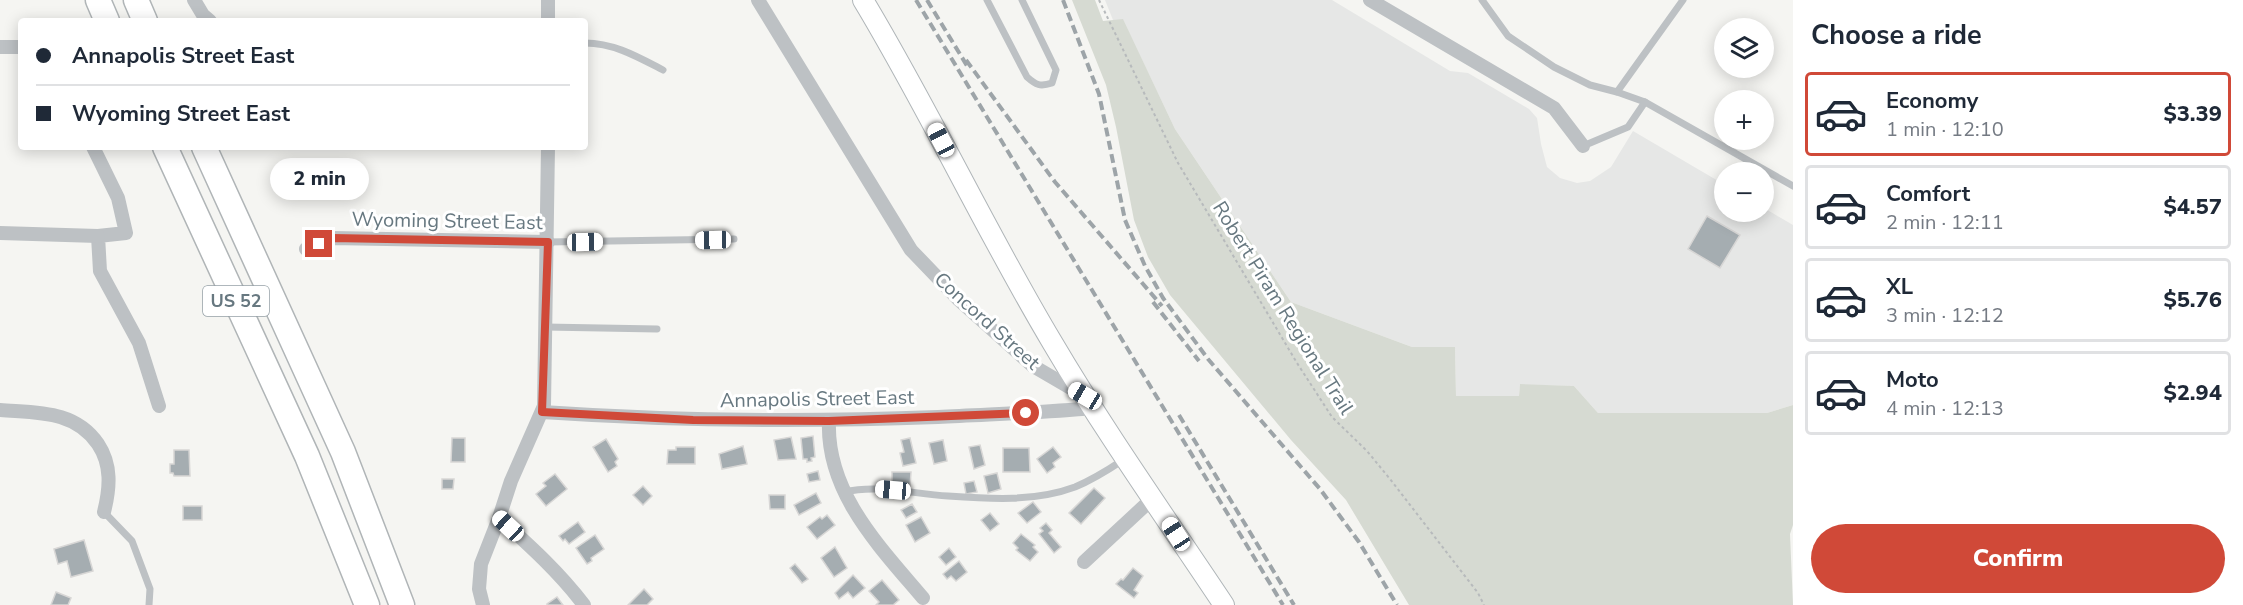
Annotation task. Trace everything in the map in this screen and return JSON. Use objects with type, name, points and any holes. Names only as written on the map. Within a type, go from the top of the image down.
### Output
[{"type":"highway","points":[[98,0],[106,18]]},
{"type":"highway","points":[[136,0],[145,18]]},
{"type":"highway","name":"US 52","points":[[166,150],[307,456],[367,605]]},
{"type":"highway","name":"US 52","points":[[205,150],[343,452],[402,605]]},
{"type":"main road","name":"Concord Street","points":[[863,0],[1032,306],[1089,402]]},
{"type":"main road","points":[[1089,402],[1224,605]]},
{"type":"street","points":[[194,0],[206,18]]},
{"type":"street","points":[[548,0],[548,18]]},
{"type":"street","name":"Concord Street","points":[[758,0],[911,250],[958,299],[1033,366],[1089,402]]},
{"type":"street","points":[[1370,0],[1554,108],[1583,146]]},
{"type":"street","points":[[0,47],[18,47]]},
{"type":"street","points":[[0,233],[98,236],[126,233],[117,198],[94,150]]},
{"type":"street","points":[[483,605],[479,589],[481,564],[511,481],[542,412],[548,242],[548,150]]},
{"type":"street","points":[[98,236],[100,271],[140,343],[159,406]]},
{"type":"street","name":"Wyoming Street East","points":[[306,249],[332,238],[548,242]]},
{"type":"street","name":"Annapolis Street East","points":[[542,412],[682,419],[829,421],[1048,412],[1089,402]]},
{"type":"street","points":[[0,410],[55,415],[73,421],[88,430],[104,453],[109,469],[109,492],[104,512]]},
{"type":"street","points":[[829,421],[829,440],[833,462],[844,492],[872,537],[923,598]]},
{"type":"street","points":[[1084,562],[1153,498]]},
{"type":"street","points":[[499,518],[538,553],[567,583],[584,605]]},
{"type":"lane","points":[[987,0],[1027,77],[1037,85],[1044,86],[1052,83],[1056,70],[1022,0]]},
{"type":"lane","points":[[1482,0],[1508,36],[1554,67],[1590,85],[1645,102],[1793,186]]},
{"type":"lane","points":[[1617,92],[1683,0]]},
{"type":"lane","points":[[588,43],[599,43],[628,52],[663,70]]},
{"type":"lane","points":[[1583,146],[1628,127],[1645,102]]},
{"type":"lane","name":"Wyoming Street East","points":[[548,242],[734,240]]},
{"type":"lane","points":[[545,327],[657,329]]},
{"type":"lane","points":[[844,492],[881,489],[948,496],[1016,499],[1074,487],[1126,458]]},
{"type":"lane","points":[[104,512],[132,541],[150,589],[149,605]]},
{"type":"path","name":"Robert Piram Regional Trail","points":[[1099,0],[1178,163],[1297,363],[1332,417],[1367,451],[1390,478],[1478,593],[1484,605]]},
{"type":"shaded area","points":[[1072,0],[1095,0],[1103,21],[1123,19],[1175,129],[1291,302],[1412,347],[1455,347],[1456,396],[1519,396],[1520,384],[1574,386],[1598,413],[1767,413],[1793,405],[1793,525],[1790,534],[1793,605],[1409,605],[1346,500],[1291,440],[1170,295],[1148,257],[1134,220],[1106,85]]},
{"type":"shaded area","points":[[1105,0],[1332,0],[1450,71],[1468,73],[1529,109],[1537,118],[1547,167],[1560,178],[1577,183],[1590,181],[1611,167],[1633,131],[1714,179],[1714,222],[1774,222],[1774,214],[1793,225],[1793,405],[1767,413],[1598,413],[1574,386],[1520,385],[1519,396],[1456,396],[1455,347],[1412,347],[1291,302],[1175,129],[1123,20],[1113,20]]},
{"type":"building","points":[[1707,216],[1740,235],[1720,268],[1688,249]]},
{"type":"building","points":[[813,436],[815,457],[811,458],[812,461],[807,462],[807,459],[803,459],[801,438]]},
{"type":"building","points":[[791,437],[796,459],[778,460],[774,440]]},
{"type":"building","points":[[452,438],[465,438],[465,462],[451,462]]},
{"type":"building","points":[[910,438],[916,463],[903,466],[900,453],[904,452],[901,440]]},
{"type":"building","points":[[606,439],[618,459],[615,462],[617,466],[608,472],[593,447]]},
{"type":"building","points":[[943,440],[947,461],[934,464],[929,443]]},
{"type":"building","points":[[980,445],[985,465],[974,469],[969,447]]},
{"type":"building","points":[[743,446],[747,464],[722,469],[719,454]]},
{"type":"building","points":[[676,447],[695,447],[695,464],[667,464],[668,450],[676,450]]},
{"type":"building","points":[[1053,447],[1061,457],[1053,463],[1055,467],[1047,473],[1037,459]]},
{"type":"building","points":[[1003,448],[1029,448],[1030,472],[1003,472]]},
{"type":"building","points":[[174,450],[189,450],[190,476],[174,476],[170,473],[170,464],[174,464]]},
{"type":"building","points":[[818,471],[820,480],[809,482],[807,474]]},
{"type":"building","points":[[892,472],[911,472],[910,488],[892,487]]},
{"type":"building","points":[[997,473],[1001,489],[988,493],[984,476]]},
{"type":"building","points":[[555,474],[567,489],[546,506],[536,494],[546,486],[543,483]]},
{"type":"building","points":[[442,479],[454,479],[453,489],[442,489]]},
{"type":"building","points":[[974,481],[977,492],[966,494],[964,483]]},
{"type":"building","points":[[643,486],[652,496],[643,505],[633,495]]},
{"type":"building","points":[[1094,488],[1105,498],[1081,524],[1069,513]]},
{"type":"building","points":[[816,493],[821,503],[799,515],[794,505]]},
{"type":"building","points":[[769,495],[785,495],[785,509],[770,509]]},
{"type":"building","points":[[1033,502],[1041,512],[1027,523],[1018,513]]},
{"type":"building","points":[[912,504],[917,512],[906,518],[901,510]]},
{"type":"building","points":[[183,506],[202,506],[202,520],[183,520]]},
{"type":"building","points":[[990,513],[999,524],[990,531],[981,520]]},
{"type":"building","points":[[827,515],[835,525],[817,539],[807,527],[820,517],[822,519]]},
{"type":"building","points":[[921,517],[930,533],[915,542],[906,525]]},
{"type":"building","points":[[578,522],[585,532],[569,544],[565,539],[563,541],[559,536]]},
{"type":"building","points":[[1046,523],[1052,530],[1049,533],[1061,547],[1054,553],[1039,534],[1043,531],[1040,528]]},
{"type":"building","points":[[1021,534],[1035,545],[1033,547],[1038,552],[1030,561],[1016,550],[1018,548],[1013,543]]},
{"type":"building","points":[[595,535],[604,549],[591,558],[592,561],[587,564],[576,548]]},
{"type":"building","points":[[84,540],[93,571],[71,577],[67,561],[58,564],[54,549]]},
{"type":"building","points":[[835,547],[847,568],[834,577],[821,558]]},
{"type":"building","points":[[949,548],[956,557],[946,565],[939,557]]},
{"type":"building","points":[[959,561],[967,572],[956,581],[951,576],[947,579],[943,574]]},
{"type":"building","points":[[795,564],[808,579],[802,583],[790,568]]},
{"type":"building","points":[[1133,568],[1143,576],[1134,590],[1138,593],[1134,598],[1116,584],[1121,579],[1123,580]]},
{"type":"building","points":[[853,575],[865,588],[853,598],[848,592],[839,599],[835,593]]},
{"type":"building","points":[[882,580],[899,600],[893,605],[876,605],[879,602],[869,591]]},
{"type":"building","points":[[644,589],[653,599],[647,605],[628,605]]},
{"type":"building","points":[[56,592],[71,598],[68,605],[51,605]]},
{"type":"building","points":[[557,597],[563,605],[547,605],[547,604]]},
{"type":"railway","points":[[916,0],[1283,605]]},
{"type":"railway","points":[[927,0],[969,69]]},
{"type":"railway","points":[[1063,0],[1099,94],[1125,220],[1145,266],[1163,298],[1208,359],[1320,489],[1359,542],[1397,605]]},
{"type":"railway","points":[[966,60],[1055,182],[1162,306]]},
{"type":"railway","points":[[1153,302],[1199,361]]},
{"type":"railway","points":[[1179,415],[1294,605]]},
{"type":"route","points":[[319,244],[332,238],[548,242],[542,412],[693,420],[829,421],[1026,413]]}]
